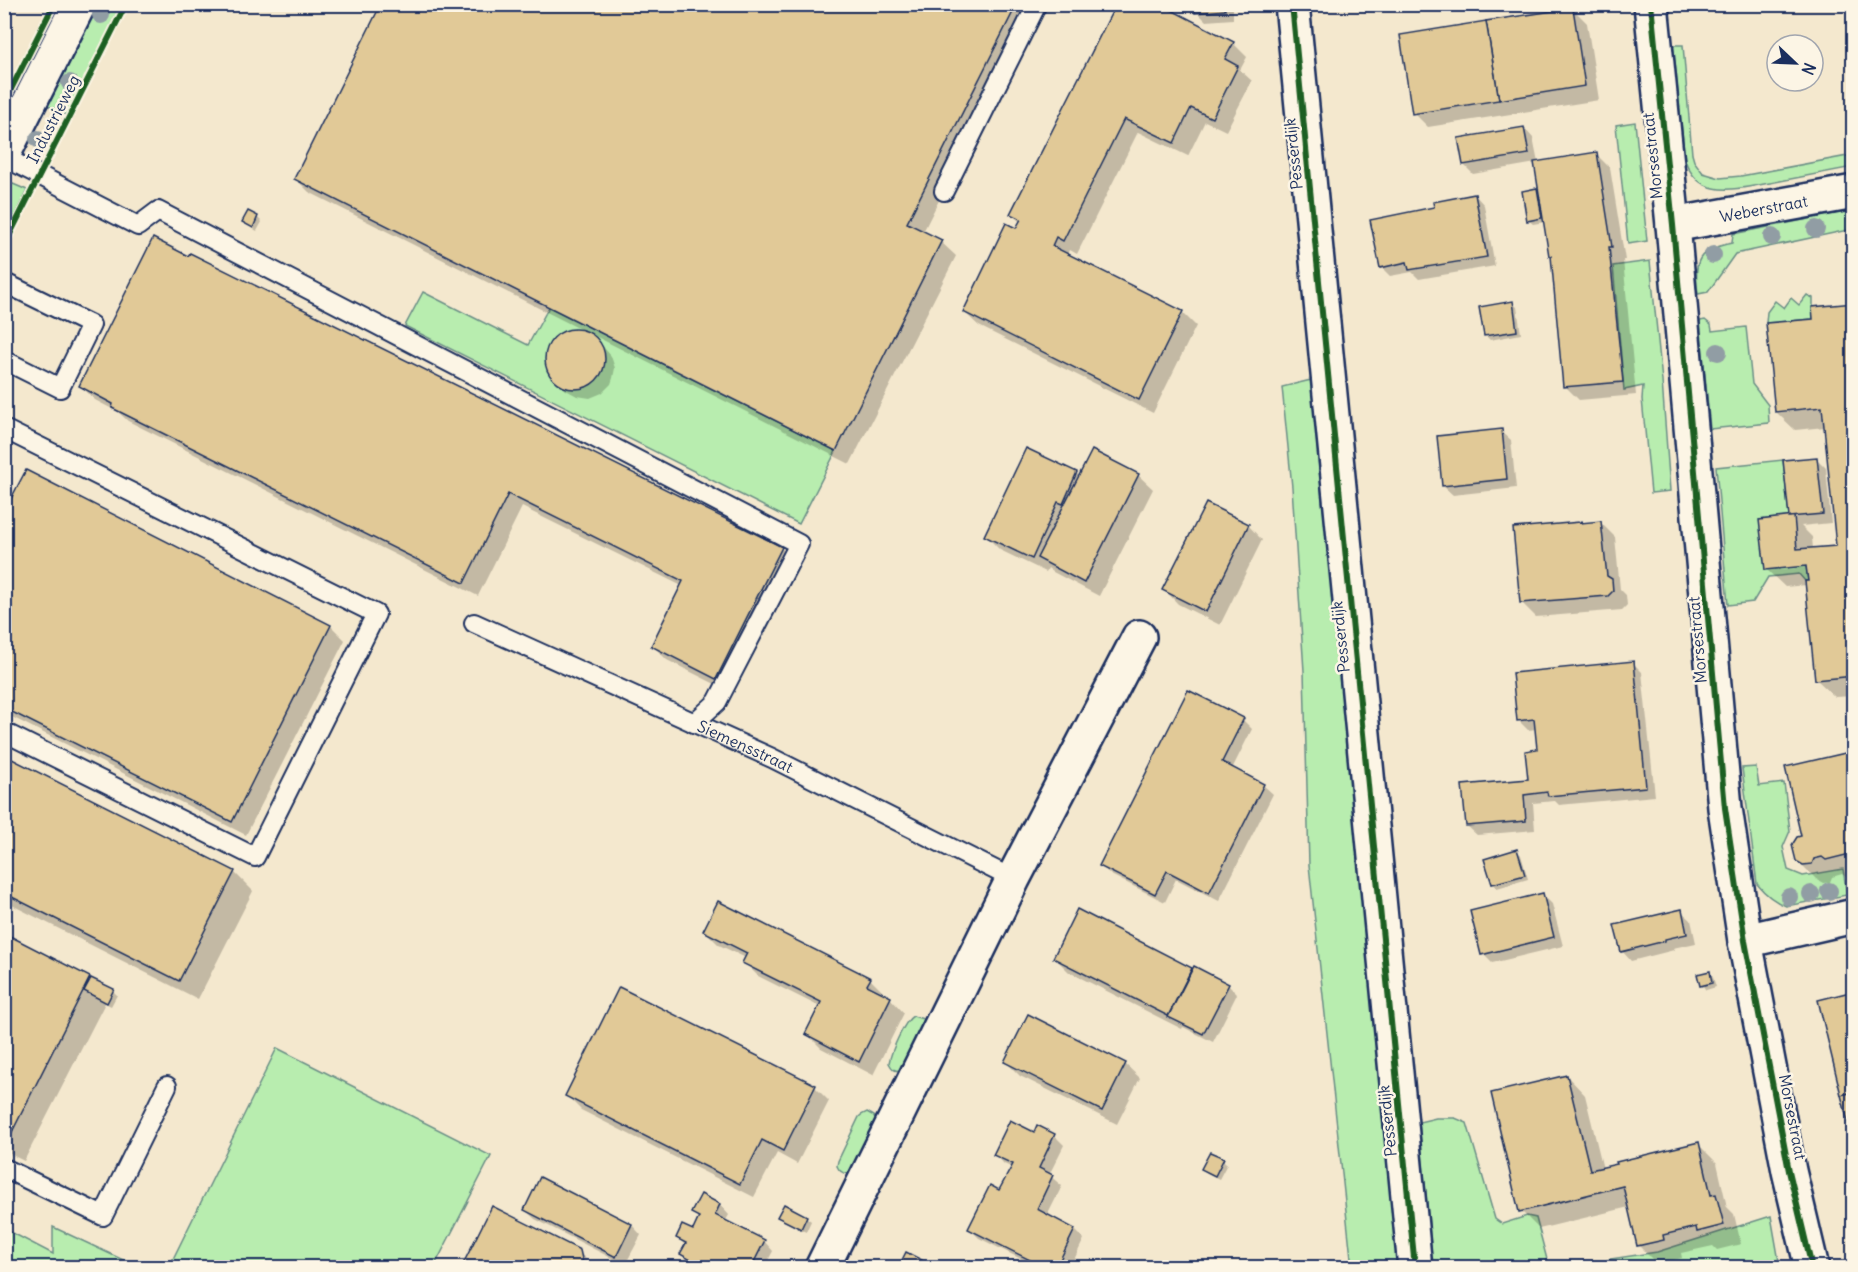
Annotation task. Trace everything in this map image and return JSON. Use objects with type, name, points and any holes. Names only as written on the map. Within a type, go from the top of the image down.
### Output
[{"type":"street","name":"Industrieweg","points":[[4,155],[79,4]]},
{"type":"street","name":"Pesserdijk","points":[[1292,4],[1415,1268]]},
{"type":"street","name":"Morsestraat","points":[[1651,4],[1725,808],[1745,941],[1789,1171],[1812,1268]]},
{"type":"street","name":"Weberstraat","points":[[1673,225],[1854,192]]},
{"type":"street","points":[[822,1268],[1013,879],[1139,636]]},
{"type":"street","points":[[1745,941],[1854,916]]},
{"type":"lane","points":[[944,191],[1037,4]]},
{"type":"lane","points":[[4,155],[138,226],[158,211],[800,544],[717,702],[694,723]]},
{"type":"lane","points":[[4,360],[60,387],[91,325],[5,283]]},
{"type":"lane","points":[[4,429],[376,614],[255,857],[4,732]]},
{"type":"lane","name":"Siemensstraat","points":[[474,623],[772,758],[1013,879]]},
{"type":"lane","points":[[4,1168],[103,1216],[167,1086]]},
{"type":"shaded area","points":[[5,5],[1853,5],[1853,1267],[5,1267]]},
{"type":"green space","points":[[98,5],[121,5],[66,115],[48,106]]},
{"type":"green space","points":[[1673,45],[1683,45],[1692,154],[1703,173],[1720,178],[1741,176],[1853,155],[1853,167],[1736,189],[1708,187],[1699,182],[1689,170],[1685,160]]},
{"type":"green space","points":[[1635,122],[1647,241],[1628,244],[1616,125]]},
{"type":"green space","points":[[13,184],[27,190],[5,235],[5,192],[9,185]]},
{"type":"green space","points":[[1853,210],[1853,229],[1735,254],[1708,292],[1698,294],[1696,272],[1700,258],[1712,249],[1732,243],[1733,234]]},
{"type":"green space","points":[[1650,261],[1670,491],[1651,493],[1642,399],[1643,386],[1624,390],[1613,266]]},
{"type":"green space","points":[[423,292],[528,345],[549,307],[836,451],[799,524],[405,326]]},
{"type":"green space","points":[[1807,295],[1813,298],[1813,319],[1766,323],[1767,312],[1775,301],[1784,308],[1791,298],[1799,305]]},
{"type":"green space","points":[[1705,320],[1711,325],[1712,331],[1746,327],[1752,384],[1768,405],[1769,423],[1710,429],[1700,321]]},
{"type":"green space","points":[[1311,380],[1322,500],[1339,631],[1398,1267],[1352,1267],[1309,865],[1304,671],[1292,487],[1282,387]]},
{"type":"green space","points":[[1783,460],[1789,517],[1760,520],[1765,569],[1806,566],[1808,581],[1805,581],[1799,574],[1768,577],[1753,602],[1728,605],[1716,467]]},
{"type":"green space","points":[[1756,767],[1759,786],[1784,783],[1790,831],[1783,847],[1788,870],[1803,876],[1843,869],[1847,895],[1786,906],[1770,897],[1757,884],[1742,768]]},
{"type":"green space","points":[[913,1016],[925,1022],[902,1070],[896,1070],[889,1063],[890,1058],[902,1030]]},
{"type":"green space","points":[[277,1048],[491,1156],[434,1267],[169,1267]]},
{"type":"green space","points":[[867,1112],[874,1116],[877,1123],[853,1172],[843,1173],[837,1166],[838,1161],[859,1117]]},
{"type":"green space","points":[[1436,1118],[1455,1118],[1467,1123],[1495,1219],[1502,1224],[1527,1216],[1536,1218],[1549,1267],[1433,1267],[1419,1122]]},
{"type":"green space","points":[[1771,1216],[1780,1267],[1587,1267],[1611,1259],[1657,1252]]},
{"type":"green space","points":[[53,1227],[138,1267],[5,1267],[5,1229],[53,1254]]},
{"type":"building","points":[[381,4],[1017,4],[907,223],[942,240],[836,451],[294,179]]},
{"type":"building","points":[[1116,4],[1160,4],[1234,42],[1225,59],[1238,66],[1212,118],[1191,108],[1174,143],[1124,119],[1063,241],[1056,237],[1052,246],[1183,311],[1139,400],[963,312],[1006,223],[1016,228],[1021,219],[1010,214]]},
{"type":"building","points":[[1195,4],[1224,4],[1225,10],[1195,13]]},
{"type":"building","points":[[1573,8],[1585,86],[1499,100],[1486,21]]},
{"type":"building","points":[[1486,21],[1499,100],[1412,114],[1400,35]]},
{"type":"building","points":[[1524,127],[1529,154],[1463,165],[1458,138]]},
{"type":"building","points":[[1597,152],[1612,247],[1609,247],[1623,382],[1563,387],[1551,256],[1549,256],[1534,162]]},
{"type":"building","points":[[1537,188],[1542,218],[1527,221],[1522,191]]},
{"type":"building","points":[[1475,194],[1487,257],[1409,270],[1407,262],[1380,268],[1370,220],[1434,207],[1433,202]]},
{"type":"building","points":[[248,211],[258,216],[253,228],[242,222]]},
{"type":"building","points":[[153,238],[188,256],[190,253],[782,547],[716,679],[651,646],[683,581],[508,494],[464,583],[112,408],[113,404],[79,386]]},
{"type":"building","points":[[1513,301],[1517,331],[1484,336],[1479,307]]},
{"type":"building","points":[[1854,303],[1854,676],[1815,680],[1805,581],[1808,581],[1806,566],[1765,570],[1759,520],[1794,516],[1797,549],[1836,546],[1822,407],[1775,412],[1766,323],[1813,319],[1812,307]]},
{"type":"building","points":[[569,329],[581,329],[592,334],[600,342],[605,359],[603,371],[592,384],[581,389],[569,389],[558,384],[550,376],[545,365],[545,353],[550,342],[558,334]]},
{"type":"building","points":[[1502,429],[1507,479],[1442,486],[1437,436]]},
{"type":"building","points":[[1026,448],[1077,472],[1063,504],[1058,502],[1032,559],[984,536]]},
{"type":"building","points":[[1092,450],[1139,474],[1084,583],[1037,558]]},
{"type":"building","points":[[1817,457],[1823,514],[1789,517],[1783,460]]},
{"type":"building","points":[[26,470],[331,625],[232,822],[4,708],[4,512]]},
{"type":"building","points":[[1206,503],[1249,524],[1206,612],[1162,590]]},
{"type":"building","points":[[1582,520],[1581,523],[1601,521],[1607,576],[1612,579],[1613,591],[1608,596],[1520,603],[1513,528]]},
{"type":"building","points":[[1634,661],[1646,787],[1548,796],[1547,792],[1524,795],[1526,821],[1466,826],[1462,785],[1528,779],[1525,751],[1537,749],[1534,719],[1517,721],[1512,673]]},
{"type":"building","points":[[1188,690],[1244,718],[1222,762],[1264,784],[1209,893],[1167,871],[1155,894],[1099,866]]},
{"type":"building","points":[[1854,751],[1854,853],[1826,860],[1822,857],[1814,859],[1812,864],[1803,865],[1796,861],[1792,845],[1797,837],[1801,836],[1785,767]]},
{"type":"building","points":[[4,755],[235,871],[179,981],[4,893]]},
{"type":"building","points":[[1517,849],[1525,875],[1492,884],[1484,859]]},
{"type":"building","points":[[1543,893],[1554,937],[1481,955],[1470,911]]},
{"type":"building","points":[[718,901],[871,978],[867,985],[891,997],[859,1062],[805,1034],[821,1002],[742,963],[747,953],[703,931]]},
{"type":"building","points":[[1077,909],[1192,968],[1168,1016],[1053,958]]},
{"type":"building","points":[[1682,909],[1687,934],[1621,952],[1614,925]]},
{"type":"building","points":[[4,933],[90,977],[6,1144],[4,1143]]},
{"type":"building","points":[[1194,966],[1229,984],[1203,1034],[1168,1017]]},
{"type":"building","points":[[1710,971],[1712,983],[1700,986],[1697,974]]},
{"type":"building","points":[[91,978],[114,989],[107,1003],[84,991]]},
{"type":"building","points":[[619,987],[816,1085],[783,1151],[762,1140],[740,1184],[565,1096]]},
{"type":"building","points":[[1854,991],[1854,1092],[1841,1095],[1818,1000]]},
{"type":"building","points":[[1028,1014],[1126,1063],[1102,1111],[1004,1062]]},
{"type":"building","points":[[1567,1075],[1590,1170],[1699,1142],[1711,1195],[1716,1194],[1724,1225],[1697,1232],[1696,1227],[1663,1235],[1664,1240],[1637,1246],[1623,1186],[1519,1212],[1491,1093]]},
{"type":"building","points":[[1854,1092],[1854,1145],[1841,1095]]},
{"type":"building","points":[[1010,1120],[1034,1132],[1037,1125],[1055,1134],[1039,1168],[1053,1175],[1037,1209],[1075,1229],[1056,1268],[1046,1268],[968,1229],[990,1185],[999,1190],[1013,1164],[993,1155]]},
{"type":"building","points":[[1210,1152],[1224,1158],[1215,1176],[1201,1169]]},
{"type":"building","points":[[540,1177],[632,1224],[616,1257],[524,1210]]},
{"type":"building","points":[[701,1194],[720,1204],[715,1215],[765,1240],[751,1268],[690,1268],[693,1261],[680,1254],[686,1243],[676,1238],[682,1225],[693,1230],[699,1217],[691,1213]]},
{"type":"building","points":[[784,1204],[807,1216],[801,1229],[777,1217]]},
{"type":"building","points":[[492,1206],[580,1250],[584,1268],[461,1268]]},
{"type":"building","points":[[906,1252],[937,1268],[898,1268]]},
{"type":"cycle path","points":[[4,103],[54,4]]},
{"type":"cycle path","points":[[4,246],[126,4]]},
{"type":"cycle path","points":[[1292,4],[1415,1268]]},
{"type":"cycle path","points":[[1651,4],[1725,808],[1745,941],[1789,1171],[1812,1268]]}]
